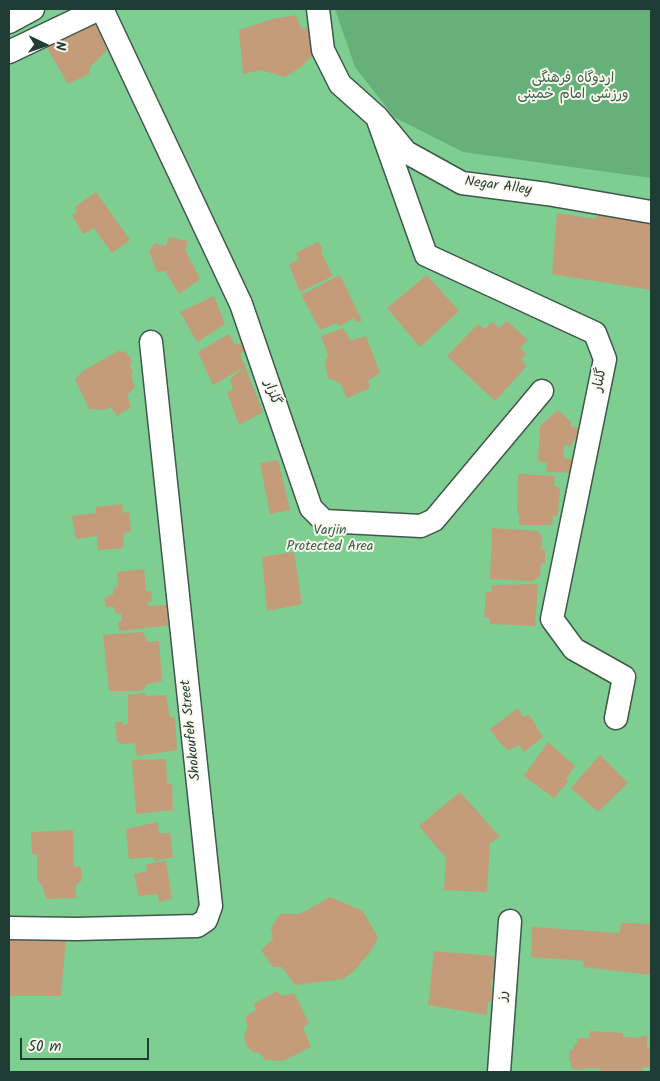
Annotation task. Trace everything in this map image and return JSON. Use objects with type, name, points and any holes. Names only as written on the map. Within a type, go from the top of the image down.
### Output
[{"type":"street","points":[[9,22],[33,9]]},
{"type":"street","points":[[9,52],[101,9]]},
{"type":"street","name":"گلزار","points":[[101,9],[241,304],[311,508],[324,521],[421,526],[434,520],[542,391]]},
{"type":"street","name":"Negar Alley","points":[[318,9],[323,50],[340,84],[377,117],[406,152],[462,183],[547,194],[651,212]]},
{"type":"street","name":"گلنار","points":[[377,117],[426,255],[595,334],[605,359],[552,619],[574,649],[624,676],[616,718]]},
{"type":"street","name":"Shokoufeh Street","points":[[9,928],[77,930],[196,926],[206,920],[211,906],[151,342]]},
{"type":"street","name":"رز","points":[[499,1072],[510,921]]},
{"type":"green space","name":"Varjin Protected Area","points":[[9,9],[651,9],[651,1072],[9,1072]]},
{"type":"green space","name":"اردوگاه فرهنگی ورزشی امام خمینی","points":[[335,9],[651,9],[651,178],[463,152],[394,117],[355,67]]},
{"type":"building","points":[[296,15],[301,28],[309,29],[309,40],[313,55],[301,67],[285,77],[261,70],[243,74],[239,30],[273,19]]},
{"type":"building","points":[[95,23],[107,50],[90,67],[89,74],[68,84],[46,46]]},
{"type":"building","points":[[96,192],[130,240],[112,253],[94,228],[83,234],[72,215],[77,212],[75,207]]},
{"type":"building","points":[[557,213],[596,219],[597,215],[651,222],[651,290],[552,274]]},
{"type":"building","points":[[169,237],[188,241],[185,250],[200,279],[179,294],[165,271],[157,272],[149,251],[155,243],[166,246]]},
{"type":"building","points":[[318,242],[323,249],[321,253],[333,276],[300,292],[289,265],[299,259],[296,253]]},
{"type":"building","points":[[340,275],[362,321],[356,322],[354,318],[340,326],[337,323],[320,330],[301,295]]},
{"type":"building","points":[[427,275],[459,311],[420,347],[387,308]]},
{"type":"building","points":[[214,296],[225,324],[197,342],[180,312]]},
{"type":"building","points":[[507,321],[528,340],[520,348],[526,354],[521,360],[527,366],[495,401],[447,356],[478,324],[485,329],[492,322],[499,328]]},
{"type":"building","points":[[343,328],[351,341],[366,336],[380,373],[368,381],[370,388],[347,398],[340,383],[328,378],[325,363],[328,355],[321,336]]},
{"type":"building","points":[[229,334],[235,345],[245,342],[249,348],[240,354],[263,412],[239,425],[227,392],[233,390],[230,379],[245,367],[213,385],[198,352]]},
{"type":"building","points":[[118,351],[126,352],[132,361],[130,366],[133,373],[131,376],[135,387],[127,395],[131,407],[117,416],[111,407],[104,410],[89,409],[75,379],[83,371]]},
{"type":"building","points":[[558,410],[571,422],[571,427],[580,428],[579,440],[574,439],[571,446],[564,445],[563,458],[577,460],[576,473],[546,472],[547,463],[538,461],[540,426]]},
{"type":"building","points":[[278,460],[290,510],[270,514],[260,463]]},
{"type":"building","points":[[518,474],[555,476],[554,486],[560,488],[558,515],[553,516],[552,525],[519,525],[519,514],[517,513]]},
{"type":"building","points":[[122,504],[123,513],[129,512],[131,531],[124,533],[123,548],[98,550],[97,536],[76,539],[72,516],[96,513],[96,507]]},
{"type":"building","points":[[492,528],[538,531],[542,537],[541,549],[545,550],[545,563],[541,563],[540,576],[533,581],[490,579]]},
{"type":"building","points":[[294,552],[302,604],[267,611],[262,557]]},
{"type":"building","points":[[144,569],[146,591],[151,591],[152,601],[147,602],[148,606],[168,605],[170,625],[119,631],[118,622],[122,621],[121,613],[116,614],[114,607],[107,607],[104,599],[113,594],[114,587],[118,588],[117,572]]},
{"type":"building","points":[[538,584],[535,626],[490,624],[490,618],[484,617],[486,592],[491,592],[492,585]]},
{"type":"building","points":[[143,632],[148,642],[159,641],[162,681],[147,684],[144,689],[138,691],[109,691],[103,635]]},
{"type":"building","points":[[144,693],[146,696],[166,695],[170,717],[175,718],[177,750],[137,756],[135,743],[123,744],[117,742],[115,722],[123,722],[123,726],[128,724],[128,695]]},
{"type":"building","points":[[518,708],[523,717],[529,715],[543,737],[524,752],[519,745],[508,750],[499,742],[490,729]]},
{"type":"building","points":[[548,742],[575,766],[566,779],[568,782],[554,798],[524,776]]},
{"type":"building","points":[[600,755],[628,783],[598,812],[571,788]]},
{"type":"building","points":[[166,759],[167,783],[172,784],[173,810],[136,814],[132,760]]},
{"type":"building","points":[[460,792],[500,837],[490,843],[487,892],[444,890],[446,858],[419,826]]},
{"type":"building","points":[[158,822],[159,833],[170,833],[173,857],[155,861],[153,857],[129,859],[126,829]]},
{"type":"building","points":[[73,830],[74,866],[81,867],[82,880],[76,885],[76,898],[46,899],[43,887],[37,880],[37,854],[32,854],[31,832]]},
{"type":"building","points":[[166,861],[172,899],[159,902],[158,894],[139,896],[134,874],[147,871],[146,864]]},
{"type":"building","points":[[330,897],[363,911],[378,938],[370,952],[354,971],[343,979],[295,985],[282,967],[273,967],[261,950],[273,939],[271,928],[280,914],[300,914]]},
{"type":"building","points":[[621,923],[651,924],[651,975],[583,967],[584,961],[531,957],[532,927],[620,933]]},
{"type":"building","points":[[9,936],[66,938],[61,996],[9,996]]},
{"type":"building","points":[[434,951],[494,956],[494,978],[491,979],[491,1001],[488,1002],[487,1015],[428,1005]]},
{"type":"building","points":[[277,991],[282,996],[294,993],[309,1023],[303,1028],[311,1047],[283,1061],[265,1060],[261,1054],[253,1052],[247,1047],[244,1037],[248,1026],[246,1016],[256,1010],[254,1004]]},
{"type":"building","points":[[590,1031],[623,1033],[623,1037],[641,1038],[641,1036],[647,1036],[647,1048],[651,1048],[651,1067],[643,1067],[642,1072],[601,1072],[601,1069],[571,1069],[571,1062],[569,1061],[570,1050],[573,1050],[574,1045],[577,1043],[577,1038],[589,1038]]}]
